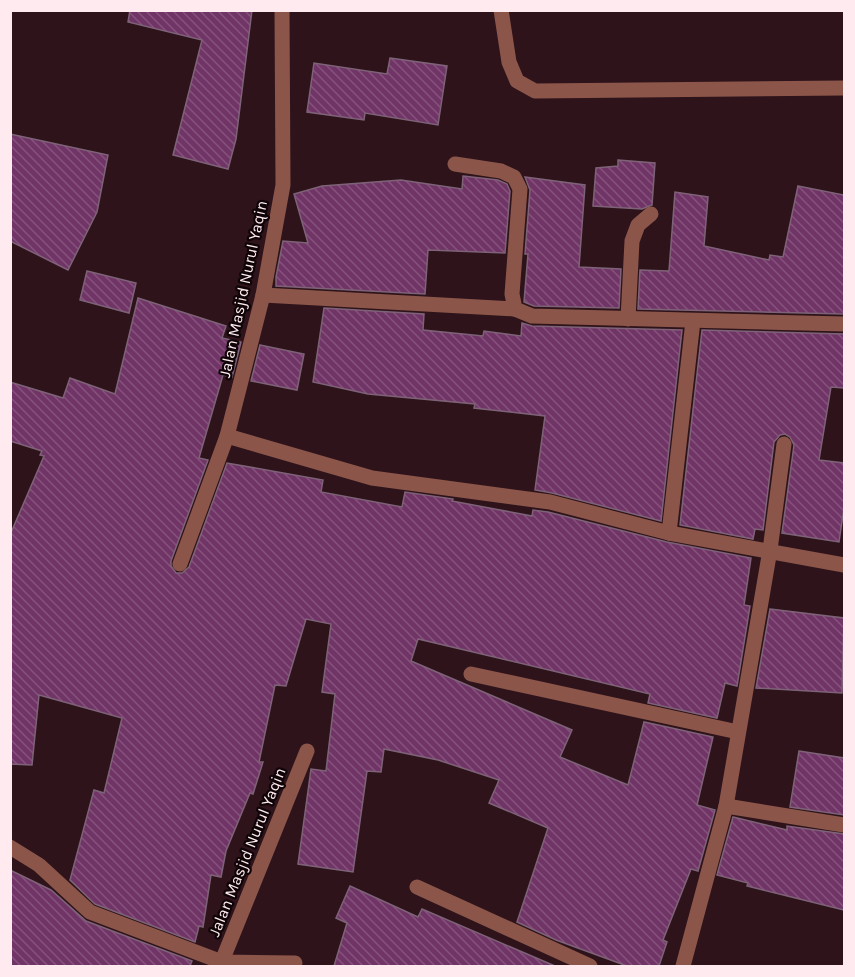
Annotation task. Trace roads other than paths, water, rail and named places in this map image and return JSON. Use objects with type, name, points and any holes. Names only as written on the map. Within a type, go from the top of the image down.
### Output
[{"type":"street","name":"Jalan Masjid Nurul Yaqin","points":[[180,564],[227,436],[263,295],[283,185],[282,10]]},
{"type":"street","points":[[501,10],[509,62],[517,81],[535,92],[844,88]]},
{"type":"street","points":[[455,165],[501,171],[514,177],[520,189],[512,294],[515,309]]},
{"type":"street","points":[[628,319],[632,241],[638,225],[651,214]]},
{"type":"street","points":[[263,295],[515,309],[532,316],[844,324]]},
{"type":"street","points":[[669,533],[693,321]]},
{"type":"street","points":[[227,436],[372,478],[550,502],[669,533],[844,565]]},
{"type":"street","points":[[684,966],[726,806],[770,550],[784,444]]},
{"type":"street","points":[[471,674],[738,732]]},
{"type":"street","name":"Jalan Masjid Nurul Yaqin","points":[[221,964],[307,751]]},
{"type":"street","points":[[726,806],[844,825]]},
{"type":"street","points":[[10,847],[39,865],[90,912],[221,964],[295,963]]},
{"type":"street","points":[[417,887],[590,966]]}]
